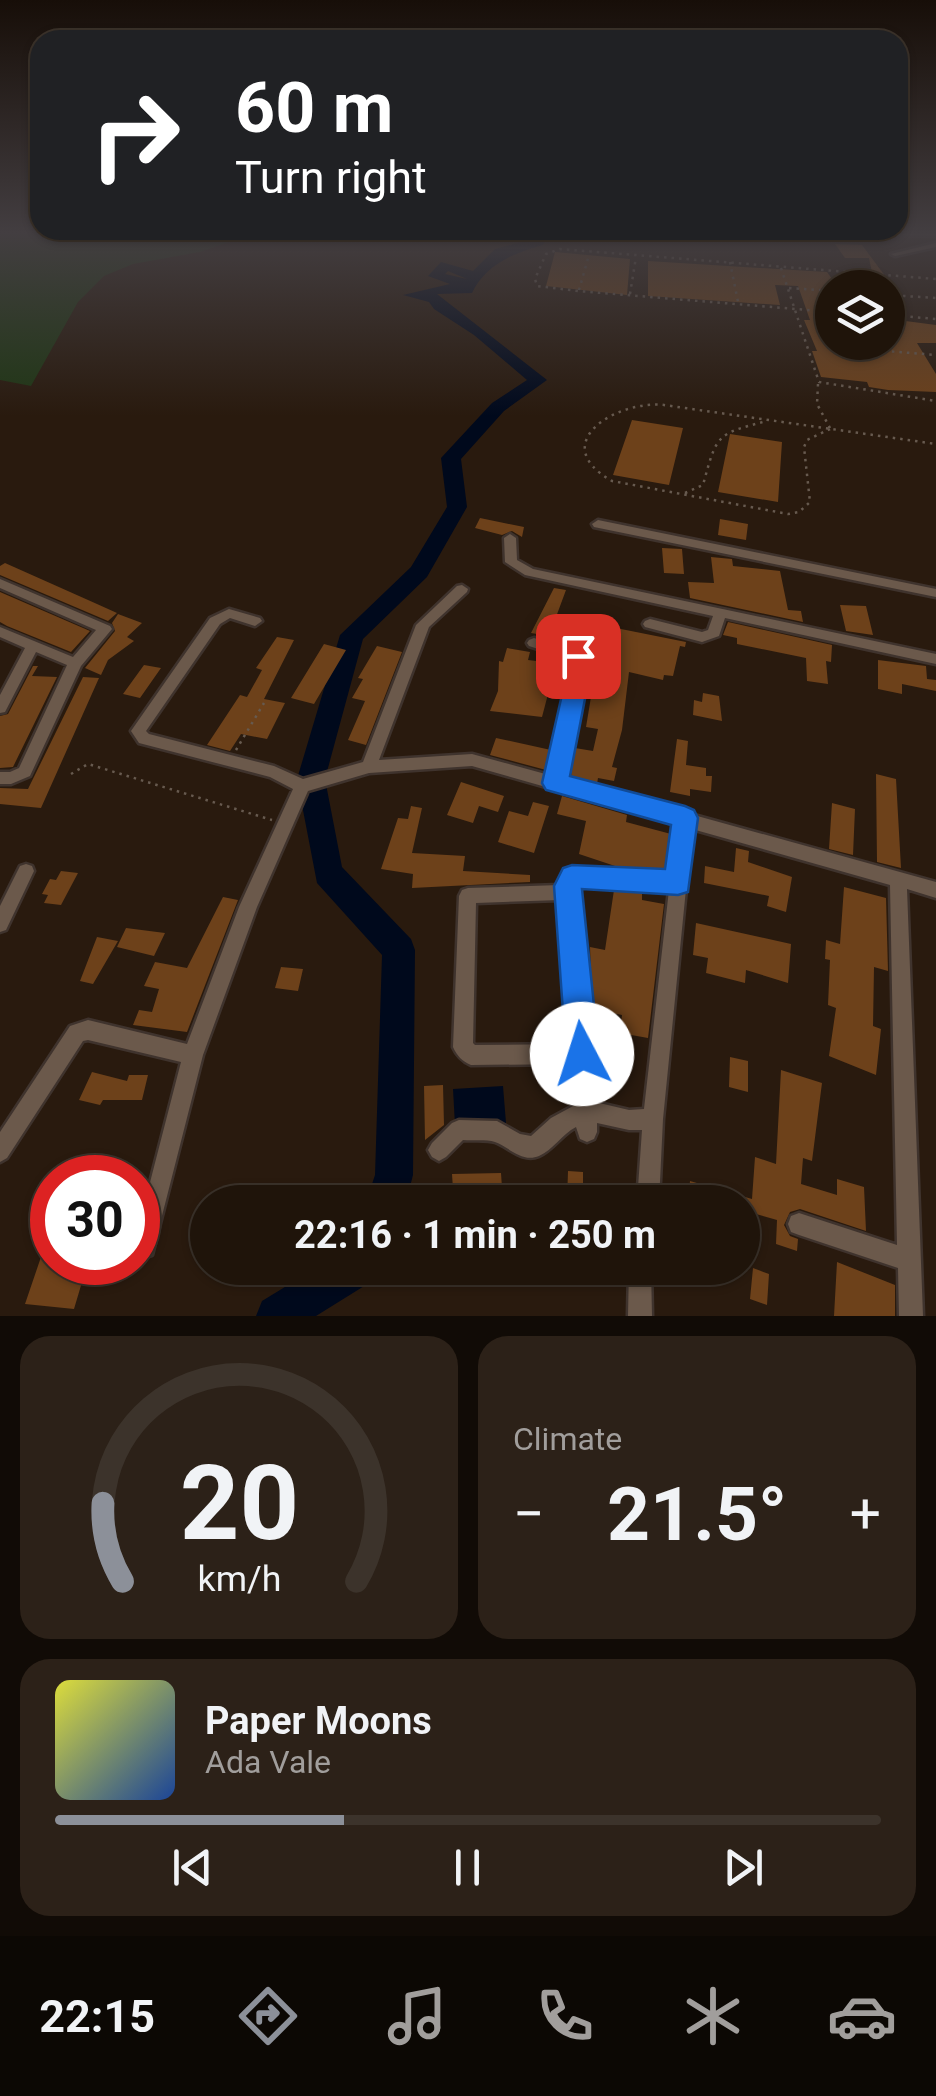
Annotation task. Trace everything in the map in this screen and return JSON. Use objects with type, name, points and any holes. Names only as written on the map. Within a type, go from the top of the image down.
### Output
[{"type":"street","points":[[598,524],[936,593]]},
{"type":"street","points":[[510,538],[511,562],[528,572],[617,589],[719,616],[936,659]]},
{"type":"street","points":[[0,583],[106,629],[75,662],[25,772],[0,778]]},
{"type":"street","points":[[368,767],[423,625],[462,589]]},
{"type":"street","points":[[255,621],[229,613],[215,622],[138,726],[144,739],[310,784],[368,767],[472,760],[936,890]]},
{"type":"street","points":[[650,624],[702,637],[714,632],[719,616]]},
{"type":"street","points":[[0,632],[75,662]]},
{"type":"street","points":[[534,643],[578,656],[580,668],[555,783]]},
{"type":"street","points":[[0,708],[32,648]]},
{"type":"street","points":[[160,1184],[193,1055],[282,824],[310,784]]},
{"type":"street","points":[[649,1185],[685,818]]},
{"type":"street","points":[[0,924],[26,872]]},
{"type":"street","points":[[587,1121],[568,892],[572,877],[678,883]]},
{"type":"street","points":[[898,880],[911,1316]]},
{"type":"street","points":[[568,892],[468,896],[463,1047],[471,1055],[582,1054]]},
{"type":"street","points":[[0,1151],[77,1033],[88,1030],[193,1055]]},
{"type":"street","points":[[439,1150],[458,1130],[497,1131],[516,1144],[534,1147],[558,1125],[653,1118]]},
{"type":"street","points":[[799,1224],[909,1260]]},
{"type":"street","points":[[640,1285],[640,1316]]},
{"type":"path","points":[[602,293],[815,310]]},
{"type":"path","points":[[737,293],[739,304]]},
{"type":"path","points":[[788,293],[819,382],[817,404],[830,429]]},
{"type":"path","points":[[905,296],[936,298]]},
{"type":"path","points":[[905,317],[936,319]]},
{"type":"path","points":[[905,352],[936,354]]},
{"type":"path","points":[[819,382],[936,401]]},
{"type":"path","points":[[830,429],[808,440],[804,447],[810,502],[799,512],[756,511],[612,482],[592,473],[584,460],[583,440],[609,416],[647,404],[768,420],[936,444]]},
{"type":"path","points":[[678,494],[690,493],[703,485],[714,448],[725,432],[768,420]]},
{"type":"path","points":[[230,760],[264,703]]},
{"type":"path","points":[[71,774],[88,764],[282,824]]},
{"type":"green space","points":[[0,293],[87,293],[31,386],[0,380]]},
{"type":"water","points":[[503,1086],[506,1123],[455,1125],[453,1089]]},
{"type":"building","points":[[648,293],[777,293],[780,305],[648,296]]},
{"type":"building","points":[[801,293],[815,293],[815,346],[804,320],[810,320]]},
{"type":"building","points":[[905,321],[936,325],[936,343],[917,343],[936,374],[936,392],[888,390],[869,387],[867,382],[821,377],[815,360],[905,360]]},
{"type":"building","points":[[632,420],[683,428],[669,485],[613,475]]},
{"type":"building","points":[[730,434],[782,442],[778,502],[718,492]]},
{"type":"building","points":[[480,518],[524,527],[522,537],[512,531],[502,535],[475,528]]},
{"type":"building","points":[[720,519],[748,524],[746,540],[718,535]]},
{"type":"building","points":[[662,548],[682,549],[684,574],[664,573]]},
{"type":"building","points":[[711,557],[732,559],[733,566],[780,571],[788,610],[801,611],[803,622],[690,598],[688,582],[714,583]]},
{"type":"building","points":[[5,563],[117,613],[108,621],[0,575],[0,566]]},
{"type":"building","points":[[554,588],[566,590],[549,636],[531,633]]},
{"type":"building","points":[[0,592],[90,631],[71,652],[7,626],[0,622]]},
{"type":"building","points":[[840,605],[866,606],[873,635],[846,631]]},
{"type":"building","points":[[118,614],[142,623],[127,637],[134,641],[108,660],[101,675],[85,668],[115,631],[112,623]]},
{"type":"building","points":[[728,622],[832,645],[831,662],[826,661],[828,684],[807,681],[806,658],[737,644],[737,638],[723,635]]},
{"type":"building","points":[[616,628],[686,642],[685,647],[680,646],[673,676],[664,675],[663,680],[629,672],[622,730],[612,767],[617,768],[614,781],[598,778],[597,784],[571,777],[572,763],[575,748],[593,751],[598,729],[586,727],[593,685],[600,686]]},
{"type":"building","points":[[277,637],[294,640],[264,699],[285,703],[267,739],[241,734],[230,751],[207,745],[240,695],[247,697],[262,670],[256,668]]},
{"type":"building","points":[[324,644],[346,650],[314,704],[291,698]]},
{"type":"building","points":[[377,646],[402,652],[366,745],[348,740],[365,701],[352,698],[363,679],[358,678]]},
{"type":"building","points":[[507,648],[530,652],[528,660],[569,665],[566,682],[552,679],[542,717],[490,711],[498,691],[499,661],[503,662]]},
{"type":"building","points":[[878,660],[926,666],[927,679],[936,680],[936,691],[902,684],[902,694],[878,689]]},
{"type":"building","points":[[144,665],[161,668],[140,698],[123,694]]},
{"type":"building","points":[[33,666],[38,666],[32,676],[57,677],[13,767],[0,768],[0,716],[8,714]]},
{"type":"building","points":[[83,677],[99,678],[41,808],[0,804],[0,788],[28,789]]},
{"type":"building","points":[[703,693],[719,696],[722,721],[693,715],[694,700],[702,702]]},
{"type":"building","points":[[496,738],[551,750],[546,770],[490,755]]},
{"type":"building","points":[[677,739],[688,741],[686,765],[706,768],[706,776],[712,776],[711,792],[690,789],[690,796],[670,792]]},
{"type":"building","points":[[876,774],[896,779],[901,868],[877,862]]},
{"type":"building","points":[[461,782],[504,796],[498,812],[479,806],[473,823],[447,815]]},
{"type":"building","points":[[562,796],[627,815],[626,822],[671,834],[667,871],[618,867],[579,854],[586,821],[557,814]]},
{"type":"building","points":[[533,802],[549,806],[534,853],[498,842],[509,811],[528,816]]},
{"type":"building","points":[[832,803],[855,809],[853,855],[829,849]]},
{"type":"building","points":[[411,806],[422,808],[412,853],[465,856],[463,871],[530,875],[530,882],[412,888],[413,874],[381,869],[398,818],[408,819]]},
{"type":"building","points":[[736,848],[749,851],[748,862],[792,877],[786,912],[767,906],[769,896],[704,883],[705,866],[734,872]]},
{"type":"building","points":[[61,871],[78,873],[61,905],[44,903],[48,895],[42,894],[50,879],[56,880]]},
{"type":"building","points":[[844,887],[886,898],[888,971],[874,967],[873,1026],[881,1029],[876,1075],[829,1056],[836,1008],[828,1005],[830,960],[825,959],[826,940],[840,944]]},
{"type":"building","points":[[614,890],[642,892],[642,900],[664,904],[648,1038],[620,1033],[622,1015],[592,1009],[590,947],[605,950]]},
{"type":"building","points":[[223,897],[238,900],[187,1032],[133,1025],[139,1010],[152,1012],[159,989],[144,986],[155,962],[187,968]]},
{"type":"building","points":[[696,923],[791,944],[788,983],[746,970],[745,983],[706,973],[708,958],[693,955]]},
{"type":"building","points":[[126,928],[165,933],[154,956],[117,947]]},
{"type":"building","points":[[97,937],[118,941],[93,984],[80,981]]},
{"type":"building","points":[[281,967],[303,969],[298,991],[275,988]]},
{"type":"building","points":[[730,1057],[748,1061],[748,1092],[729,1087]]},
{"type":"building","points":[[781,1070],[822,1083],[812,1161],[803,1158],[801,1184],[837,1195],[837,1179],[864,1187],[866,1231],[800,1209],[790,1212],[784,1225],[790,1236],[798,1239],[797,1251],[776,1244],[777,1220],[760,1215],[760,1185],[753,1185],[755,1157],[776,1164]]},
{"type":"building","points":[[92,1072],[127,1081],[129,1075],[148,1075],[142,1100],[103,1100],[100,1105],[79,1100]]},
{"type":"building","points":[[443,1085],[444,1125],[425,1140],[424,1086]]},
{"type":"building","points":[[568,1171],[583,1172],[583,1185],[568,1185]]},
{"type":"building","points":[[501,1173],[502,1185],[453,1185],[452,1174]]},
{"type":"building","points":[[837,1262],[895,1285],[895,1316],[834,1316]]},
{"type":"building","points":[[760,1271],[769,1274],[767,1305],[750,1299],[751,1285],[760,1285]]},
{"type":"building","points":[[31,1285],[81,1285],[74,1309],[25,1304]]},
{"type":"waterway","points":[[391,1185],[399,950],[328,873],[311,779],[352,635],[419,572],[457,507],[451,458],[498,407],[538,380],[480,332],[439,306],[435,298],[411,295],[418,293]]},
{"type":"waterway","points":[[277,1316],[327,1285]]},
{"type":"route","points":[[578,656],[580,668],[555,783],[685,818],[678,883],[585,876],[572,877],[568,886],[582,1054]]}]
